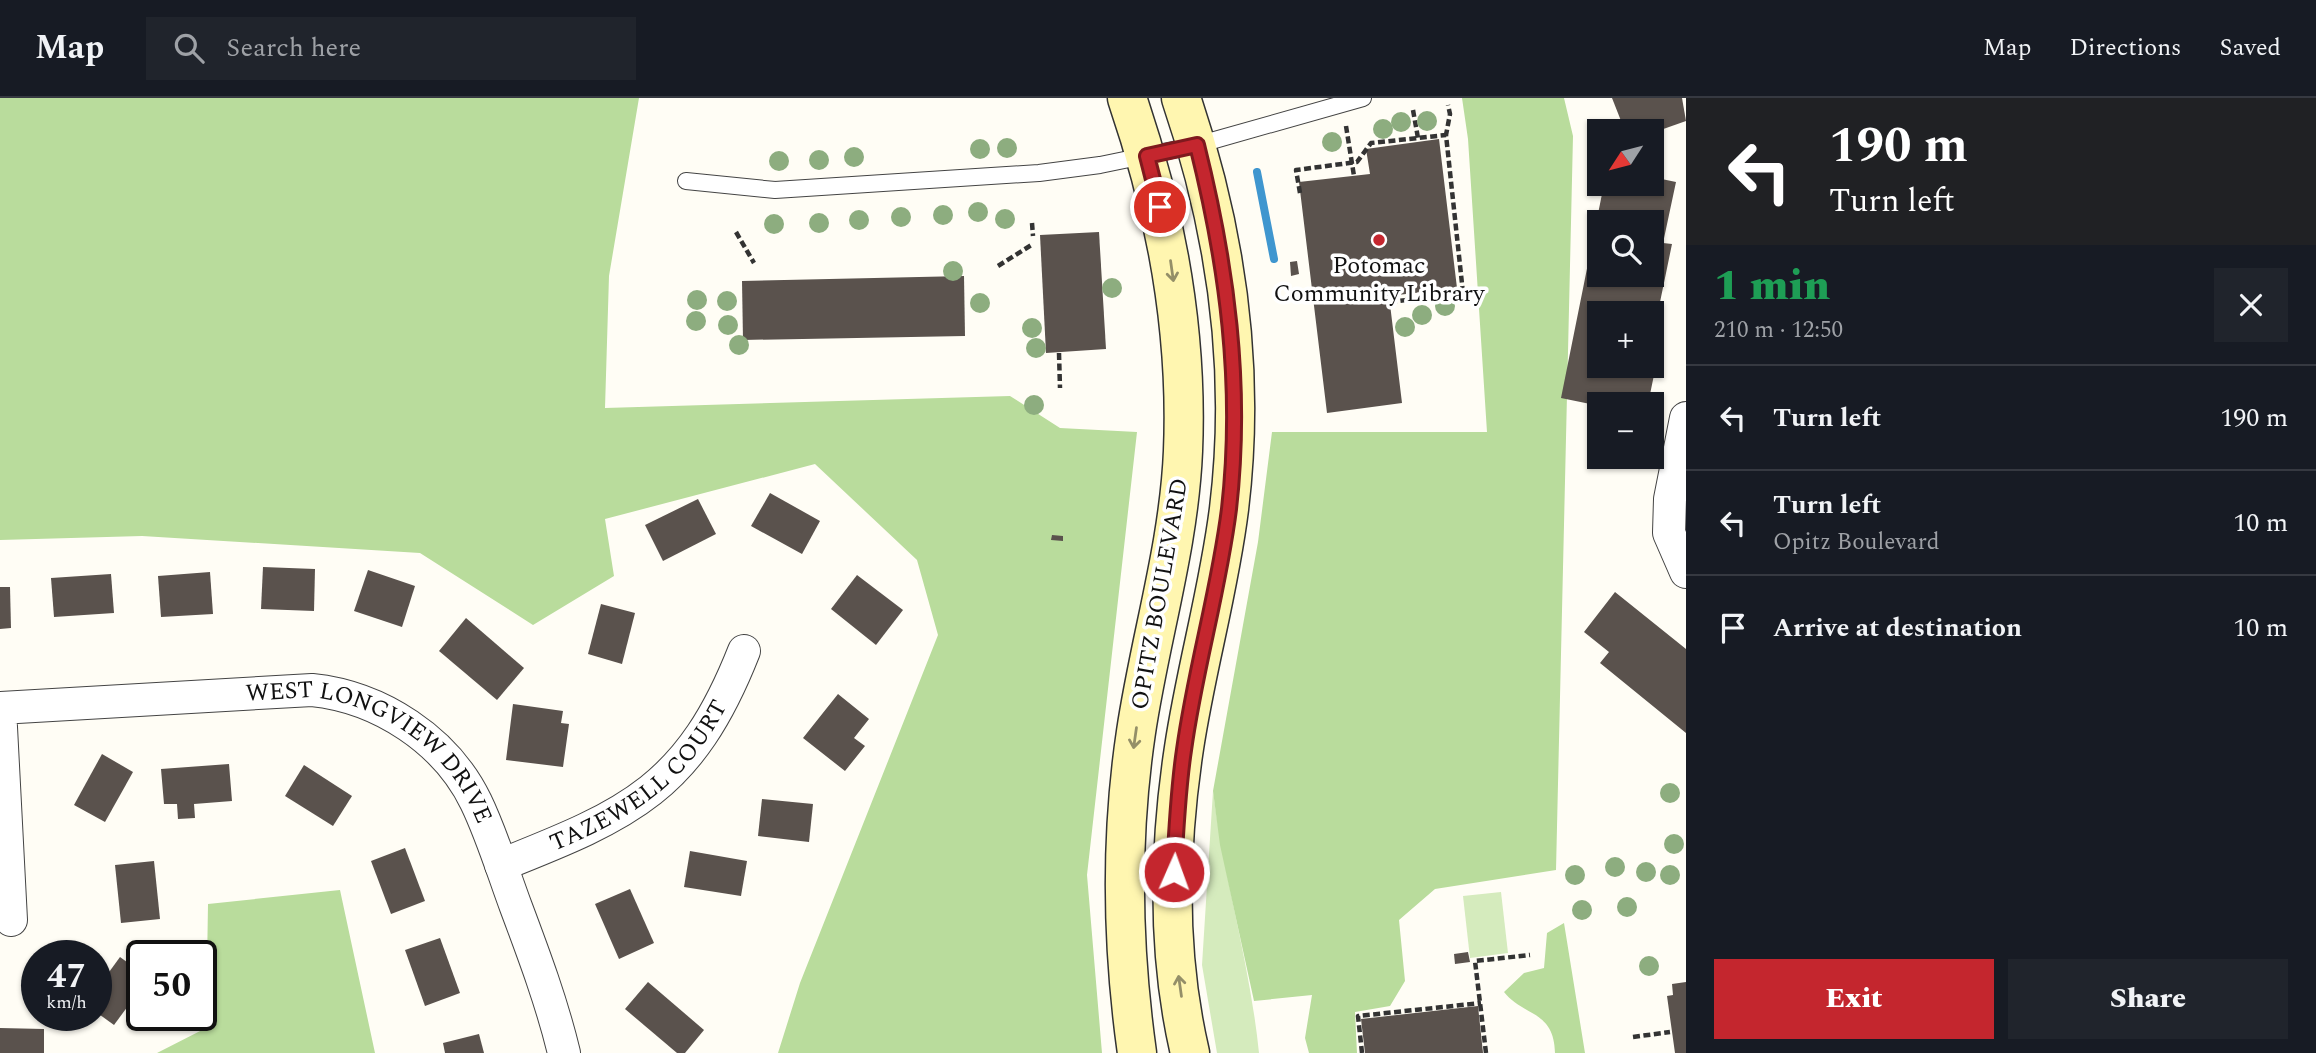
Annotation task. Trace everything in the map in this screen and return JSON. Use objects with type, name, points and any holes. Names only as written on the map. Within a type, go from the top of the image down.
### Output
[{"type":"main road","name":"OPITZ BOULEVARD","points":[[1128,98],[1147,156],[1166,233],[1178,318],[1183,428],[1177,526],[1136,730],[1126,815],[1123,887],[1128,987],[1137,1053]]},
{"type":"main road","name":"OPITZ BOULEVARD","points":[[1181,98],[1197,145],[1216,218],[1234,355],[1234,423],[1225,533],[1214,608],[1184,747],[1176,822],[1173,896],[1176,947],[1190,1053]]},
{"type":"street","points":[[1686,418],[1670,499],[1669,533],[1686,572]]},
{"type":"street","name":"TAZEWELL COURT","points":[[500,864],[589,830],[625,811],[658,786],[687,757],[708,727],[744,652]]},
{"type":"street","name":"WEST LONGVIEW DRIVE","points":[[0,708],[312,690],[360,700],[393,716],[444,756],[476,803],[553,1006],[564,1053]]},
{"type":"street","points":[[0,708],[11,920]]},
{"type":"lane","points":[[686,181],[775,190],[1039,173],[1147,156],[1197,145],[1363,98]]},
{"type":"path","points":[[1390,302],[1463,293],[1446,135],[1450,114],[1448,105]]},
{"type":"path","points":[[1413,110],[1418,138]]},
{"type":"path","points":[[1346,126],[1354,176]]},
{"type":"path","points":[[1300,193],[1296,170],[1352,163],[1362,159],[1371,144],[1446,135]]},
{"type":"path","points":[[1032,223],[1033,236]]},
{"type":"path","points":[[736,232],[754,263]]},
{"type":"path","points":[[998,266],[1033,244]]},
{"type":"path","points":[[1059,353],[1060,388]]},
{"type":"path","points":[[1486,1053],[1475,961],[1530,955]]},
{"type":"path","points":[[1362,1053],[1357,1016],[1481,1003]]},
{"type":"path","points":[[1633,1037],[1670,1032]]},
{"type":"green space","points":[[0,98],[639,98],[609,276],[605,408],[1010,396],[1060,428],[1137,432],[1087,875],[1102,1053],[778,1053],[800,983],[938,635],[917,560],[815,464],[605,519],[614,576],[533,625],[420,553],[142,536],[0,540]]},
{"type":"green space","points":[[1462,98],[1564,98],[1573,136],[1556,870],[1435,889],[1399,920],[1405,981],[1390,1006],[1355,1012],[1357,1053],[1309,1053],[1305,1038],[1312,995],[1254,1001],[1220,845],[1213,791],[1258,542],[1272,432],[1487,432],[1468,139]]},
{"type":"green space","points":[[1213,791],[1250,987],[1259,1053],[1217,1053],[1202,965]]},
{"type":"green space","points":[[340,890],[375,1053],[157,1053],[200,1031],[217,1031],[217,940],[207,940],[208,904]]},
{"type":"green space","points":[[1501,892],[1508,953],[1470,958],[1463,896]]},
{"type":"green space","points":[[1564,923],[1585,1053],[1555,1053],[1553,1039],[1544,1021],[1504,992],[1524,973],[1544,968],[1547,933]]},
{"type":"building","points":[[1612,98],[1682,98],[1686,121],[1664,129],[1664,119],[1620,119]]},
{"type":"building","name":"Potomac Community Library","points":[[1439,139],[1457,288],[1389,296],[1402,403],[1327,413],[1299,182],[1370,174],[1366,149]]},
{"type":"building","points":[[1664,180],[1676,182],[1664,238],[1664,210],[1599,210],[1602,196],[1664,196]]},
{"type":"building","points":[[1099,232],[1106,349],[1046,353],[1040,235]]},
{"type":"building","points":[[1664,243],[1672,244],[1664,283]]},
{"type":"building","points":[[1297,261],[1299,274],[1291,276],[1290,262]]},
{"type":"building","points":[[1587,269],[1587,287],[1663,287],[1660,301],[1587,301],[1587,378],[1653,378],[1650,392],[1587,392],[1587,403],[1561,398]]},
{"type":"building","points":[[964,276],[965,336],[743,340],[742,281]]},
{"type":"building","points":[[770,493],[820,521],[802,554],[751,526]]},
{"type":"building","points":[[698,499],[716,534],[663,561],[645,525]]},
{"type":"building","points":[[1052,535],[1063,536],[1063,541],[1051,540]]},
{"type":"building","points":[[263,567],[315,569],[314,611],[261,609]]},
{"type":"building","points":[[368,570],[415,586],[402,627],[354,611]]},
{"type":"building","points":[[210,572],[213,614],[161,617],[158,576]]},
{"type":"building","points":[[111,574],[114,613],[54,617],[51,578]]},
{"type":"building","points":[[857,575],[903,610],[876,645],[831,609]]},
{"type":"building","points":[[0,587],[10,587],[11,628],[0,629]]},
{"type":"building","points":[[1615,592],[1686,649],[1686,733],[1600,663],[1609,652],[1584,632]]},
{"type":"building","points":[[601,604],[635,613],[622,664],[588,654]]},
{"type":"building","points":[[466,618],[524,668],[497,700],[439,651]]},
{"type":"building","points":[[838,694],[869,719],[854,738],[865,746],[845,771],[803,738]]},
{"type":"building","points":[[513,704],[563,711],[561,723],[569,724],[563,767],[506,760]]},
{"type":"building","points":[[102,754],[133,772],[105,822],[74,805]]},
{"type":"building","points":[[229,764],[232,801],[194,804],[195,818],[178,819],[177,804],[164,804],[161,769]]},
{"type":"building","points":[[304,765],[352,796],[333,826],[285,796]]},
{"type":"building","points":[[762,799],[813,804],[809,842],[758,836]]},
{"type":"building","points":[[405,848],[425,901],[391,914],[371,861]]},
{"type":"building","points":[[690,851],[747,861],[741,896],[684,887]]},
{"type":"building","points":[[154,861],[160,919],[121,923],[115,865]]},
{"type":"building","points":[[630,889],[654,943],[619,959],[595,904]]},
{"type":"building","points":[[440,938],[460,993],[425,1006],[405,950]]},
{"type":"building","points":[[1468,952],[1470,962],[1455,964],[1454,954]]},
{"type":"building","points":[[120,957],[126,961],[126,1009],[114,1025],[112,1024],[112,968]]},
{"type":"building","points":[[648,982],[704,1030],[685,1053],[677,1053],[625,1009]]},
{"type":"building","points":[[1686,982],[1686,1053],[1675,1053],[1667,996],[1673,995],[1672,984]]},
{"type":"building","points":[[1478,1006],[1483,1053],[1365,1053],[1361,1019]]},
{"type":"building","points":[[0,1028],[44,1031],[44,1053],[0,1053]]},
{"type":"building","points":[[479,1034],[484,1053],[445,1053],[443,1043]]},
{"type":"waterway","points":[[1257,172],[1274,259]]},
{"type":"place","name":"Potomac Community Library","points":[[1379,240]]},
{"type":"route","points":[[1160,207],[1147,156],[1197,145],[1216,218],[1226,278],[1234,355],[1234,423],[1229,507],[1214,608],[1184,747],[1174,872]]}]
